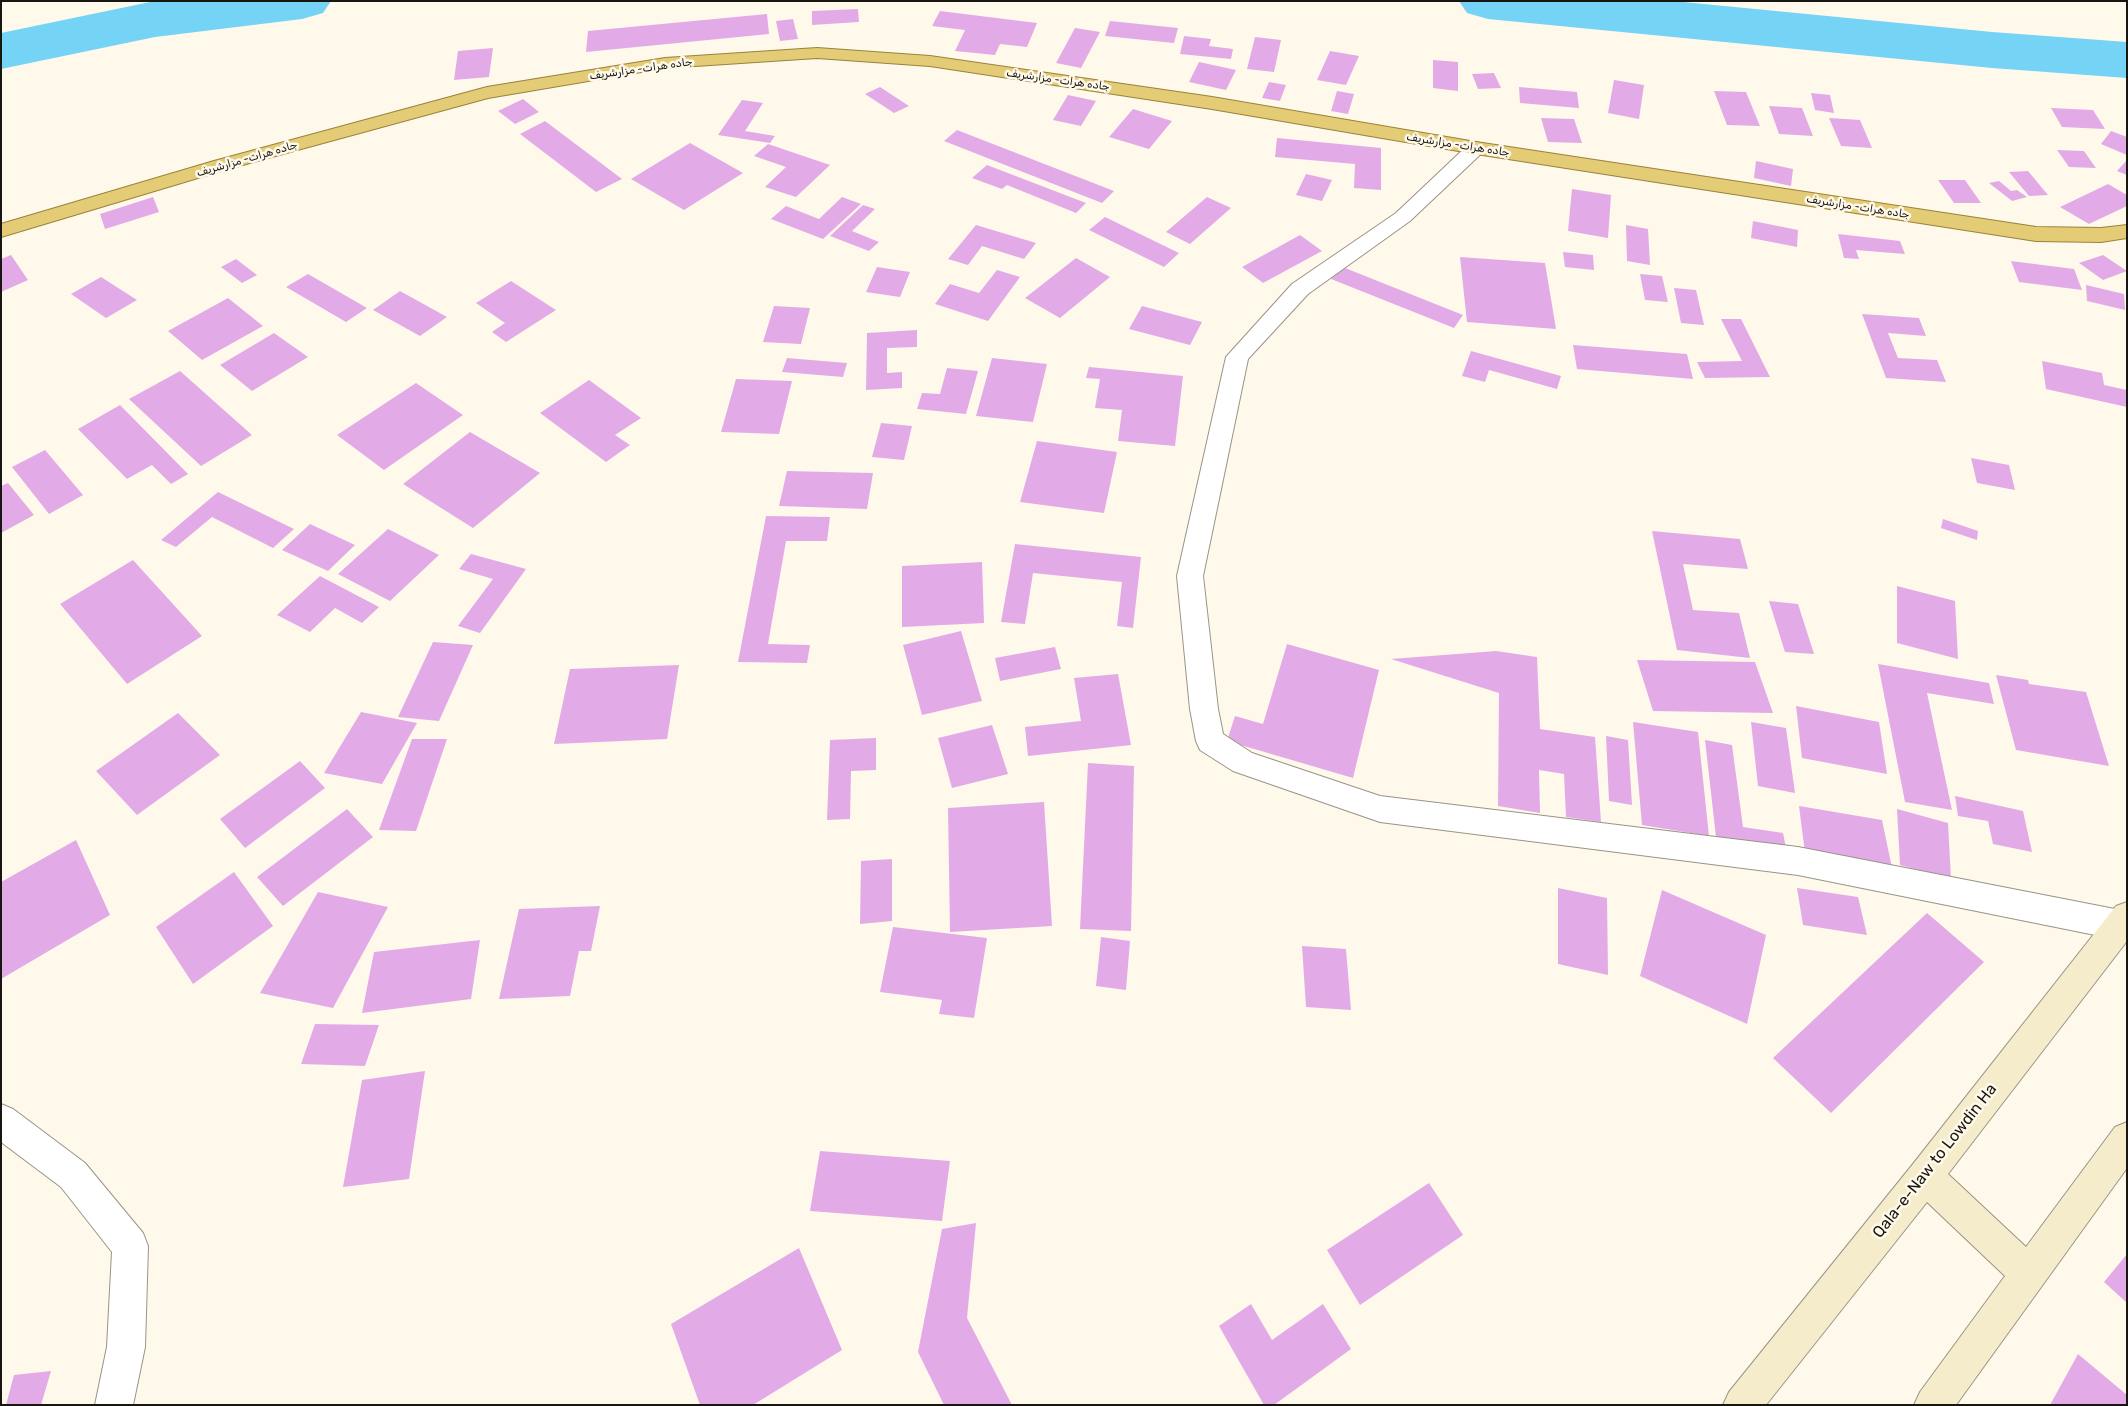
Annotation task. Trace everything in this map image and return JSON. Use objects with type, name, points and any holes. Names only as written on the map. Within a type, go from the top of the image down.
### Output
[{"type":"highway","name":"جاده هرات- مزارشریف","points":[[1,232],[222,165],[487,93],[665,63],[817,53],[930,61],[1212,103],[1476,148],[2036,234],[2101,235],[2127,231]]},
{"type":"main road","name":"Qala-e-Naw to Lowdin Ha","points":[[1742,1405],[1925,1176],[2124,921]]},
{"type":"main road","points":[[1933,1405],[2127,1139]]},
{"type":"main road","points":[[1925,1176],[2028,1274]]},
{"type":"street","points":[[1476,148],[1403,217],[1300,289],[1237,357],[1190,576],[1204,709],[1210,741],[1243,762],[1380,809],[1798,861],[2124,921]]},
{"type":"street","points":[[1,1120],[74,1175],[130,1246],[126,1348],[114,1405]]},
{"type":"building","points":[[858,9],[859,22],[812,25],[812,11]]},
{"type":"building","points":[[940,11],[1037,23],[1027,47],[1000,44],[995,55],[955,51],[965,30],[932,26]]},
{"type":"building","points":[[767,14],[769,34],[586,52],[588,31]]},
{"type":"building","points":[[793,19],[798,39],[780,41],[776,21]]},
{"type":"building","points":[[1110,21],[1178,28],[1174,43],[1105,36]]},
{"type":"building","points":[[1075,28],[1100,32],[1081,68],[1056,63]]},
{"type":"building","points":[[1184,36],[1211,39],[1209,46],[1233,49],[1231,59],[1180,54]]},
{"type":"building","points":[[1255,37],[1281,40],[1274,72],[1247,69]]},
{"type":"building","points":[[493,48],[489,77],[454,80],[458,51]]},
{"type":"building","points":[[1330,51],[1359,56],[1346,85],[1317,80]]},
{"type":"building","points":[[1433,60],[1458,62],[1458,91],[1433,88]]},
{"type":"building","points":[[1199,62],[1236,70],[1226,90],[1189,82]]},
{"type":"building","points":[[1494,73],[1501,88],[1478,89],[1472,74]]},
{"type":"building","points":[[1614,80],[1644,85],[1639,119],[1608,113]]},
{"type":"building","points":[[1269,82],[1286,85],[1280,101],[1262,98]]},
{"type":"building","points":[[880,87],[909,106],[894,113],[865,94]]},
{"type":"building","points":[[1519,87],[1577,92],[1579,108],[1520,103]]},
{"type":"building","points":[[1337,91],[1354,94],[1348,114],[1331,111]]},
{"type":"building","points":[[1714,91],[1746,92],[1760,126],[1727,125]]},
{"type":"building","points":[[1811,93],[1830,95],[1834,113],[1815,110]]},
{"type":"building","points":[[1068,95],[1096,101],[1081,126],[1053,120]]},
{"type":"building","points":[[523,99],[539,112],[515,124],[498,111]]},
{"type":"building","points":[[742,100],[763,103],[745,131],[775,136],[770,143],[718,135]]},
{"type":"building","points":[[1769,106],[1802,108],[1813,136],[1779,134]]},
{"type":"building","points":[[2051,108],[2093,110],[2105,129],[2062,127]]},
{"type":"building","points":[[1133,109],[1172,121],[1149,149],[1109,137]]},
{"type":"building","points":[[1541,118],[1574,119],[1582,143],[1548,142]]},
{"type":"building","points":[[1829,118],[1860,120],[1872,148],[1841,146]]},
{"type":"building","points":[[545,121],[622,179],[596,192],[520,134]]},
{"type":"building","points":[[957,130],[1114,191],[1102,203],[944,141]]},
{"type":"building","points":[[2111,131],[2127,137],[2127,155],[2101,144]]},
{"type":"building","points":[[1277,138],[1381,148],[1381,190],[1354,188],[1355,164],[1275,157]]},
{"type":"building","points":[[690,143],[743,173],[684,210],[631,179]]},
{"type":"building","points":[[768,144],[830,165],[796,197],[765,187],[786,167],[754,156]]},
{"type":"building","points":[[2057,150],[2084,151],[2096,168],[2069,167]]},
{"type":"building","points":[[2127,160],[2127,175],[2117,171]]},
{"type":"building","points":[[1756,161],[1793,169],[1791,186],[1754,178]]},
{"type":"building","points":[[987,165],[1086,203],[1076,213],[1007,185],[1002,189],[972,178]]},
{"type":"building","points":[[2028,171],[2048,195],[2029,196],[2009,172]]},
{"type":"building","points":[[1306,174],[1332,180],[1322,201],[1296,195]]},
{"type":"building","points":[[1938,180],[1965,180],[1981,203],[1954,203]]},
{"type":"building","points":[[1999,181],[2011,191],[2017,190],[2027,197],[2012,201],[1989,183]]},
{"type":"building","points":[[2108,184],[2127,195],[2127,206],[2089,224],[2060,207]]},
{"type":"building","points":[[1572,189],[1611,195],[1608,238],[1568,231]]},
{"type":"building","points":[[153,197],[159,212],[105,229],[100,214]]},
{"type":"building","points":[[842,197],[861,204],[823,239],[771,219],[786,206],[819,219]]},
{"type":"building","points":[[1207,197],[1231,208],[1190,244],[1166,232]]},
{"type":"building","points":[[863,205],[875,209],[852,231],[879,242],[869,251],[830,236]]},
{"type":"building","points":[[1105,217],[1179,253],[1164,267],[1089,230]]},
{"type":"building","points":[[1753,221],[1798,230],[1797,247],[1751,238]]},
{"type":"building","points":[[976,225],[1036,243],[1024,259],[982,246],[968,265],[948,259]]},
{"type":"building","points":[[1626,225],[1648,229],[1650,265],[1627,261]]},
{"type":"building","points":[[1838,234],[1900,241],[1905,254],[1856,250],[1859,259],[1844,258]]},
{"type":"building","points":[[1300,235],[1322,251],[1263,283],[1242,267]]},
{"type":"building","points":[[1563,252],[1593,255],[1594,270],[1565,267]]},
{"type":"building","points":[[11,255],[28,280],[1,292],[1,259]]},
{"type":"building","points":[[2103,255],[2127,271],[2103,280],[2079,263]]},
{"type":"building","points":[[1460,257],[1545,263],[1556,329],[1467,322]]},
{"type":"building","points":[[1076,258],[1110,277],[1060,318],[1025,298]]},
{"type":"building","points":[[236,259],[257,275],[242,283],[221,267]]},
{"type":"building","points":[[2011,261],[2074,269],[2082,290],[2019,282]]},
{"type":"building","points":[[1340,266],[1463,315],[1454,328],[1331,279]]},
{"type":"building","points":[[877,267],[910,272],[900,297],[866,292]]},
{"type":"building","points":[[997,270],[1020,277],[988,321],[935,304],[950,284],[979,293]]},
{"type":"building","points":[[308,274],[367,308],[346,322],[286,287]]},
{"type":"building","points":[[1640,274],[1662,276],[1668,302],[1645,300]]},
{"type":"building","points":[[101,277],[137,300],[106,318],[71,294]]},
{"type":"building","points":[[511,281],[556,310],[506,342],[492,332],[505,323],[476,303]]},
{"type":"building","points":[[2086,285],[2124,294],[2125,310],[2087,301]]},
{"type":"building","points":[[1674,288],[1696,290],[1704,325],[1681,323]]},
{"type":"building","points":[[400,291],[447,317],[420,336],[373,310]]},
{"type":"building","points":[[228,298],[263,326],[202,360],[168,331]]},
{"type":"building","points":[[774,306],[810,308],[801,344],[763,342]]},
{"type":"building","points":[[1142,306],[1202,322],[1190,345],[1129,329]]},
{"type":"building","points":[[1862,314],[1919,318],[1926,336],[1888,333],[1898,358],[1937,360],[1946,382],[1886,378]]},
{"type":"building","points":[[1721,319],[1741,319],[1770,377],[1705,378],[1697,362],[1742,361]]},
{"type":"building","points":[[917,330],[917,347],[887,348],[887,373],[902,372],[902,388],[866,390],[867,333]]},
{"type":"building","points":[[274,333],[308,357],[252,391],[220,365]]},
{"type":"building","points":[[1573,345],[1687,354],[1693,379],[1577,369]]},
{"type":"building","points":[[1471,351],[1561,376],[1557,389],[1489,370],[1485,382],[1462,376]]},
{"type":"building","points":[[787,358],[847,363],[843,377],[782,372]]},
{"type":"building","points":[[992,358],[1047,364],[1033,422],[976,416]]},
{"type":"building","points":[[2042,361],[2102,373],[2104,385],[2127,390],[2127,407],[2046,389]]},
{"type":"building","points":[[1089,367],[1183,376],[1175,446],[1118,441],[1122,410],[1095,408],[1100,379],[1086,378]]},
{"type":"building","points":[[947,368],[978,371],[966,414],[917,409],[922,393],[940,394]]},
{"type":"building","points":[[180,371],[252,435],[201,466],[129,399]]},
{"type":"building","points":[[736,379],[792,381],[779,434],[721,432]]},
{"type":"building","points":[[589,380],[641,418],[615,435],[630,445],[606,462],[540,413]]},
{"type":"building","points":[[416,383],[463,415],[384,470],[337,435]]},
{"type":"building","points":[[120,405],[188,474],[171,484],[152,465],[127,479],[78,429]]},
{"type":"building","points":[[881,423],[912,426],[904,460],[872,457]]},
{"type":"building","points":[[470,432],[540,473],[473,528],[403,484]]},
{"type":"building","points":[[1037,441],[1117,452],[1104,513],[1020,502]]},
{"type":"building","points":[[45,450],[83,495],[49,514],[12,467]]},
{"type":"building","points":[[1971,458],[2009,465],[2015,490],[1977,483]]},
{"type":"building","points":[[787,471],[873,473],[867,509],[779,506]]},
{"type":"building","points":[[8,483],[34,515],[1,533],[1,486]]},
{"type":"building","points":[[218,492],[294,529],[273,548],[212,517],[176,547],[161,540]]},
{"type":"building","points":[[766,516],[830,517],[827,541],[786,541],[768,644],[810,645],[807,663],[738,662]]},
{"type":"building","points":[[1943,519],[1978,531],[1977,540],[1941,528]]},
{"type":"building","points":[[310,524],[355,545],[328,571],[282,550]]},
{"type":"building","points":[[388,529],[439,555],[390,601],[338,574]]},
{"type":"building","points":[[1652,531],[1740,539],[1748,569],[1683,564],[1693,610],[1739,613],[1750,658],[1677,650]]},
{"type":"building","points":[[1015,544],[1141,557],[1133,628],[1117,626],[1122,582],[1033,573],[1025,624],[1001,622]]},
{"type":"building","points":[[471,554],[526,569],[480,633],[458,626],[493,579],[459,569]]},
{"type":"building","points":[[133,560],[202,636],[127,684],[60,604]]},
{"type":"building","points":[[982,562],[984,623],[902,627],[902,566]]},
{"type":"building","points":[[320,576],[379,607],[362,623],[335,608],[310,632],[277,615]]},
{"type":"building","points":[[1897,586],[1955,601],[1958,659],[1897,643]]},
{"type":"building","points":[[1769,601],[1798,604],[1814,654],[1785,652]]},
{"type":"building","points":[[961,631],[982,701],[922,715],[903,645]]},
{"type":"building","points":[[433,642],[473,645],[439,721],[398,717]]},
{"type":"building","points":[[1287,644],[1379,670],[1353,778],[1227,741],[1235,716],[1263,724]]},
{"type":"building","points":[[1055,647],[1061,669],[1000,681],[995,658]]},
{"type":"building","points":[[1496,651],[1537,657],[1540,729],[1595,737],[1601,822],[1566,817],[1564,774],[1539,770],[1540,813],[1498,806],[1499,693],[1391,659]]},
{"type":"building","points":[[1637,660],[1755,662],[1773,713],[1653,711]]},
{"type":"building","points":[[1878,664],[1989,683],[1994,704],[1927,693],[1952,810],[1905,802]]},
{"type":"building","points":[[679,665],[667,739],[554,744],[570,669]]},
{"type":"building","points":[[1118,674],[1131,745],[1028,756],[1025,727],[1081,721],[1074,678]]},
{"type":"building","points":[[1996,675],[2028,680],[2029,684],[2086,692],[2109,766],[2016,750]]},
{"type":"building","points":[[1796,706],[1879,722],[1887,774],[1802,758]]},
{"type":"building","points":[[361,712],[417,723],[382,784],[324,773]]},
{"type":"building","points":[[178,713],[220,755],[137,815],[96,771]]},
{"type":"building","points":[[1633,722],[1698,732],[1709,836],[1642,825]]},
{"type":"building","points":[[1751,722],[1786,728],[1795,793],[1758,786]]},
{"type":"building","points":[[992,725],[1008,774],[952,788],[938,738]]},
{"type":"building","points":[[1606,736],[1628,740],[1632,805],[1609,801]]},
{"type":"building","points":[[876,738],[876,770],[851,771],[850,819],[827,820],[830,740]]},
{"type":"building","points":[[412,739],[447,739],[416,831],[379,830]]},
{"type":"building","points":[[1705,740],[1732,745],[1743,827],[1783,833],[1786,848],[1716,837]]},
{"type":"building","points":[[300,761],[325,788],[245,848],[220,819]]},
{"type":"building","points":[[1088,763],[1134,766],[1131,931],[1080,929]]},
{"type":"building","points":[[1955,796],[2023,811],[2032,852],[1993,844],[1988,821],[1958,816]]},
{"type":"building","points":[[1044,802],[1052,926],[950,932],[948,808]]},
{"type":"building","points":[[1799,806],[1882,820],[1892,868],[1805,853]]},
{"type":"building","points":[[347,809],[373,837],[283,906],[257,877]]},
{"type":"building","points":[[1897,809],[1948,823],[1951,879],[1900,865]]},
{"type":"building","points":[[76,840],[110,915],[1,979],[1,882]]},
{"type":"building","points":[[892,859],[892,921],[860,924],[861,861]]},
{"type":"building","points":[[234,872],[273,926],[193,984],[156,927]]},
{"type":"building","points":[[1558,888],[1607,898],[1608,975],[1558,964]]},
{"type":"building","points":[[1797,888],[1858,897],[1867,935],[1803,925]]},
{"type":"building","points":[[1662,890],[1766,935],[1747,1024],[1640,976]]},
{"type":"building","points":[[318,892],[388,907],[333,1008],[260,993]]},
{"type":"building","points":[[600,906],[591,951],[579,951],[570,996],[499,999],[519,909]]},
{"type":"building","points":[[1927,913],[1984,962],[1831,1113],[1773,1058]]},
{"type":"building","points":[[893,927],[987,938],[974,1018],[939,1014],[942,1000],[880,992]]},
{"type":"building","points":[[1101,937],[1130,941],[1126,990],[1096,986]]},
{"type":"building","points":[[480,940],[471,999],[362,1013],[374,952]]},
{"type":"building","points":[[1302,946],[1346,949],[1351,1010],[1306,1007]]},
{"type":"building","points":[[315,1024],[379,1025],[365,1066],[301,1064]]},
{"type":"building","points":[[425,1071],[409,1179],[343,1187],[362,1080]]},
{"type":"building","points":[[820,1151],[950,1161],[942,1221],[810,1211]]},
{"type":"building","points":[[1429,1183],[1463,1235],[1360,1305],[1327,1250]]},
{"type":"building","points":[[976,1223],[967,1318],[1012,1405],[944,1405],[918,1352],[942,1229]]},
{"type":"building","points":[[799,1248],[842,1350],[753,1405],[700,1405],[671,1324]]},
{"type":"building","points":[[2127,1254],[2127,1303],[2104,1282]]},
{"type":"building","points":[[1251,1304],[1272,1340],[1323,1304],[1351,1349],[1274,1405],[1264,1405],[1219,1326]]},
{"type":"building","points":[[2078,1354],[2127,1395],[2127,1405],[2050,1405]]},
{"type":"building","points":[[51,1371],[41,1405],[6,1405],[14,1375]]},
{"type":"waterway","points":[[1,51],[155,19],[302,1]]},
{"type":"waterway","points":[[1488,1],[1992,50],[2127,60]]}]
